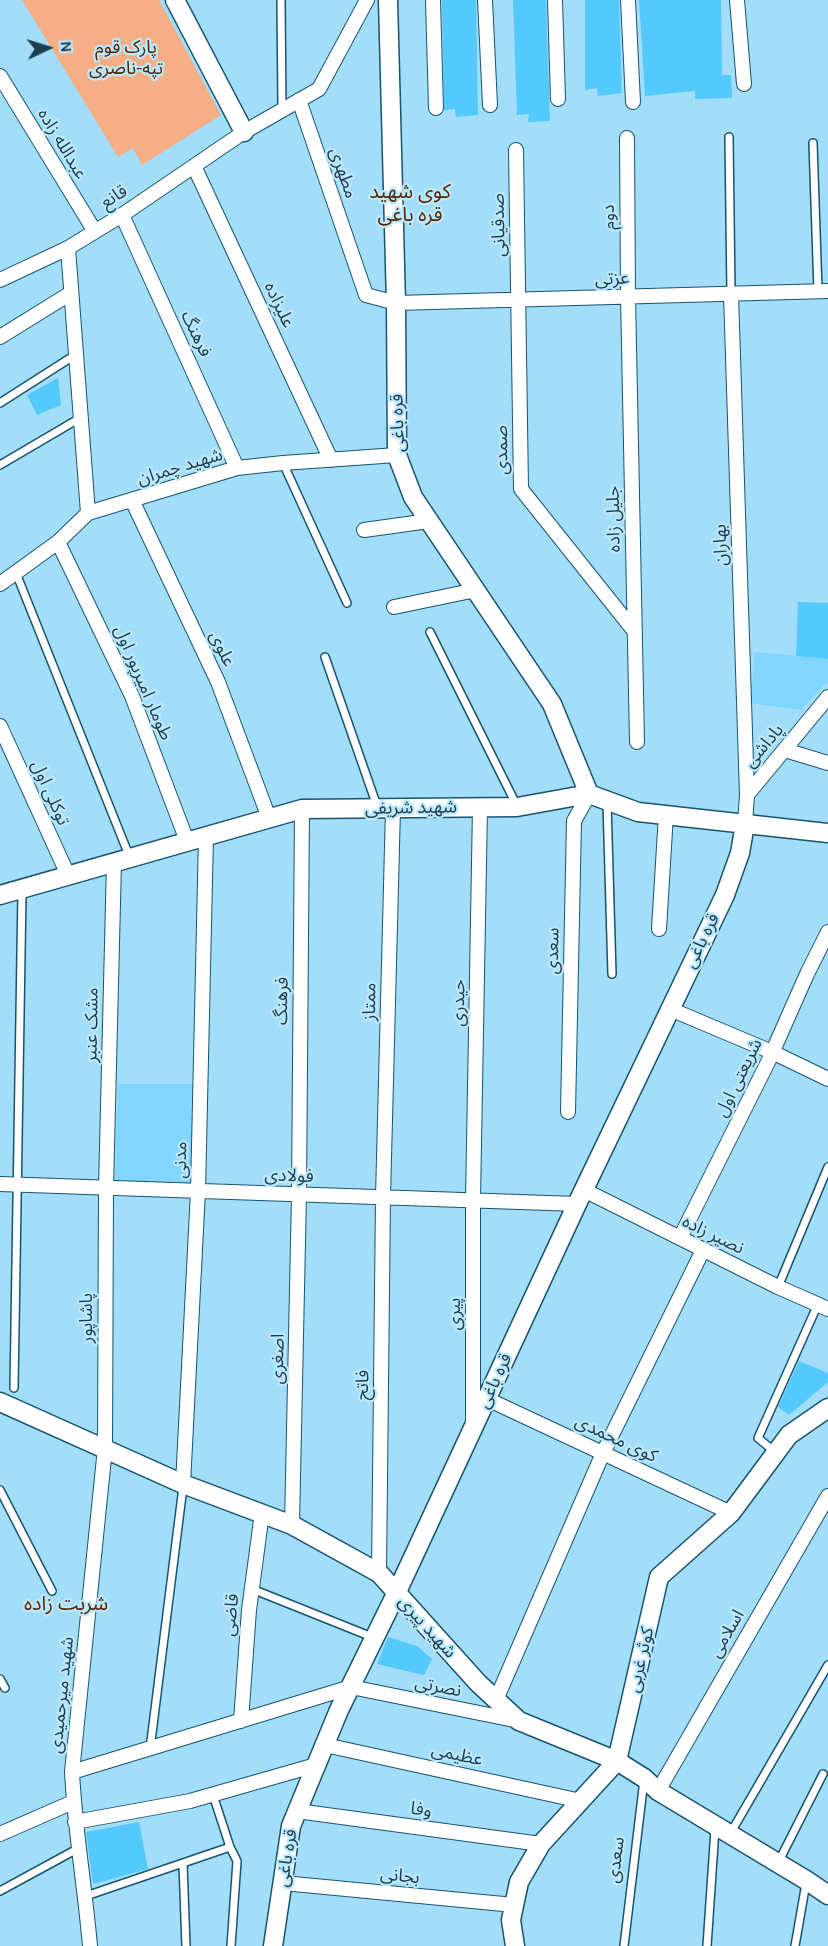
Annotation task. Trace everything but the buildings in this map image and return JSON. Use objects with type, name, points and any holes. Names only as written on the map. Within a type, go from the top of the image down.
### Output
[{"type":"street","points":[[175,0],[244,132]]},
{"type":"street","name":"قانع","points":[[0,279],[68,248],[244,132],[319,88],[367,0]]},
{"type":"street","name":"قره باغی","points":[[388,0],[396,303],[397,455],[413,497],[552,704],[589,794]]},
{"type":"street","points":[[433,0],[436,108]]},
{"type":"street","points":[[485,0],[490,105]]},
{"type":"street","points":[[555,0],[558,99]]},
{"type":"street","points":[[628,0],[633,102]]},
{"type":"street","points":[[736,0],[744,84]]},
{"type":"street","name":"عبدالله زاده","points":[[0,76],[94,230]]},
{"type":"street","name":"مطهری","points":[[299,100],[366,295],[396,303]]},
{"type":"street","name":"دوم","points":[[627,138],[628,296]]},
{"type":"street","name":"صدقیانی","points":[[516,150],[518,300]]},
{"type":"street","name":"علیزاده","points":[[194,166],[332,460]]},
{"type":"street","name":"فرهنگ","points":[[122,214],[237,468]]},
{"type":"street","points":[[68,248],[88,513]]},
{"type":"street","name":"عزتی","points":[[396,303],[823,291]]},
{"type":"street","points":[[0,337],[71,293]]},
{"type":"street","name":"بهاران","points":[[731,294],[747,795]]},
{"type":"street","name":"جلیل زاده","points":[[628,296],[637,742]]},
{"type":"street","name":"صمدی","points":[[518,300],[520,489],[635,632]]},
{"type":"street","name":"شهید چمران","points":[[0,584],[58,542],[88,513],[237,468],[397,455]]},
{"type":"street","name":"علوی","points":[[132,500],[218,682],[269,818]]},
{"type":"street","points":[[364,530],[429,521]]},
{"type":"street","name":"طومار امیرپور اول","points":[[58,542],[132,696],[188,841]]},
{"type":"street","points":[[394,607],[476,590]]},
{"type":"street","name":"پاداشی","points":[[744,824],[747,795],[828,697]]},
{"type":"street","name":"توکلی اول","points":[[0,726],[68,875]]},
{"type":"street","points":[[784,750],[828,763]]},
{"type":"street","points":[[589,794],[638,812],[828,833]]},
{"type":"street","name":"شهید شریفى","points":[[0,895],[302,809],[517,807],[589,794]]},
{"type":"street","name":"سعدی","points":[[568,1112],[574,821],[589,794]]},
{"type":"street","name":"حیدری","points":[[473,1200],[480,807]]},
{"type":"street","name":"ممتاز","points":[[383,1197],[385,808]]},
{"type":"street","name":"فرهنگ","points":[[299,1194],[302,809]]},
{"type":"street","points":[[659,929],[666,814]]},
{"type":"street","name":"قره باغی","points":[[273,1946],[291,1826],[316,1765],[580,1197],[725,895],[740,852],[744,824]]},
{"type":"street","name":"مدنی","points":[[183,1484],[198,1191],[207,836]]},
{"type":"street","name":"مشک عنبر","points":[[106,1188],[122,860]]},
{"type":"street","name":"شریعتی اول","points":[[680,1238],[772,1052],[828,932]]},
{"type":"street","points":[[670,1009],[828,1078]]},
{"type":"street","name":"فولادی","points":[[0,1184],[473,1200],[580,1197]]},
{"type":"street","name":"پاشاپور","points":[[105,1448],[106,1188]]},
{"type":"street","name":"اصغری","points":[[292,1525],[299,1194]]},
{"type":"street","name":"فاتح","points":[[379,1573],[383,1197]]},
{"type":"street","name":"نصیر زاده","points":[[580,1197],[680,1238],[778,1287],[823,1306]]},
{"type":"street","name":"پیری","points":[[473,1200],[473,1428]]},
{"type":"street","points":[[496,1700],[603,1453],[703,1250]]},
{"type":"street","name":"کوی محمدی","points":[[487,1399],[731,1513]]},
{"type":"street","name":"شهید پیری","points":[[0,1402],[183,1484],[292,1525],[379,1573],[478,1683],[519,1721],[617,1761],[644,1778],[658,1791],[828,1895]]},
{"type":"street","name":"کوثر غربی","points":[[515,1946],[511,1920],[519,1882],[541,1844],[617,1761],[659,1577],[731,1513],[789,1435],[828,1408]]},
{"type":"street","name":"شهید میرحمیدی","points":[[90,1946],[86,1896],[75,1822],[72,1772],[105,1448]]},
{"type":"street","name":"اسلامی","points":[[658,1791],[828,1496]]},
{"type":"street","name":"قاضی","points":[[241,1721],[252,1589],[262,1513]]},
{"type":"street","points":[[72,1772],[351,1688]]},
{"type":"street","name":"نصرتی","points":[[351,1688],[519,1721]]},
{"type":"street","name":"عظیمی","points":[[325,1745],[581,1801]]},
{"type":"street","points":[[75,1822],[190,1801],[316,1765]]},
{"type":"street","points":[[0,1834],[74,1802]]},
{"type":"street","name":"وفا","points":[[297,1811],[541,1844]]},
{"type":"street","name":"بجانی","points":[[283,1883],[514,1905]]},
{"type":"lane","points":[[281,0],[282,111]]},
{"type":"lane","points":[[729,137],[731,294]]},
{"type":"lane","points":[[813,143],[823,291]]},
{"type":"lane","points":[[0,402],[75,355]]},
{"type":"lane","points":[[0,465],[80,418]]},
{"type":"lane","points":[[283,463],[346,603]]},
{"type":"lane","points":[[16,573],[122,860]]},
{"type":"lane","points":[[430,632],[517,807]]},
{"type":"lane","points":[[325,657],[385,808]]},
{"type":"lane","points":[[607,801],[612,974]]},
{"type":"lane","points":[[14,1388],[22,889]]},
{"type":"lane","points":[[778,1287],[828,1167]]},
{"type":"lane","points":[[776,1453],[758,1438],[823,1306]]},
{"type":"lane","points":[[150,1749],[183,1484]]},
{"type":"lane","points":[[0,1490],[52,1591]]},
{"type":"lane","points":[[252,1589],[375,1638]]},
{"type":"lane","points":[[708,1946],[723,1830],[828,1665]]},
{"type":"lane","points":[[0,1679],[5,1688]]},
{"type":"lane","points":[[778,1863],[823,1774]]},
{"type":"lane","name":"سعدی","points":[[624,1946],[644,1778]]},
{"type":"lane","points":[[213,1795],[237,1861],[231,1946]]},
{"type":"lane","points":[[86,1896],[230,1847]]},
{"type":"lane","points":[[0,1891],[79,1848]]},
{"type":"lane","points":[[183,1864],[186,1946]]},
{"type":"lane","points":[[795,1946],[806,1880]]},
{"type":"shaded area","points":[[755,652],[828,659],[828,681],[801,710],[750,703]]},
{"type":"shaded area","points":[[118,1084],[198,1084],[195,1188],[115,1185]]},
{"type":"green space","name":"پارک قوم تپه-ناصری","points":[[22,0],[159,0],[221,115],[142,165],[133,148],[118,157]]},
{"type":"district","name":"کوی شهید قره باغی","points":[[410,204]]},
{"type":"district","name":"شربت زاده","points":[[66,1604]]}]
